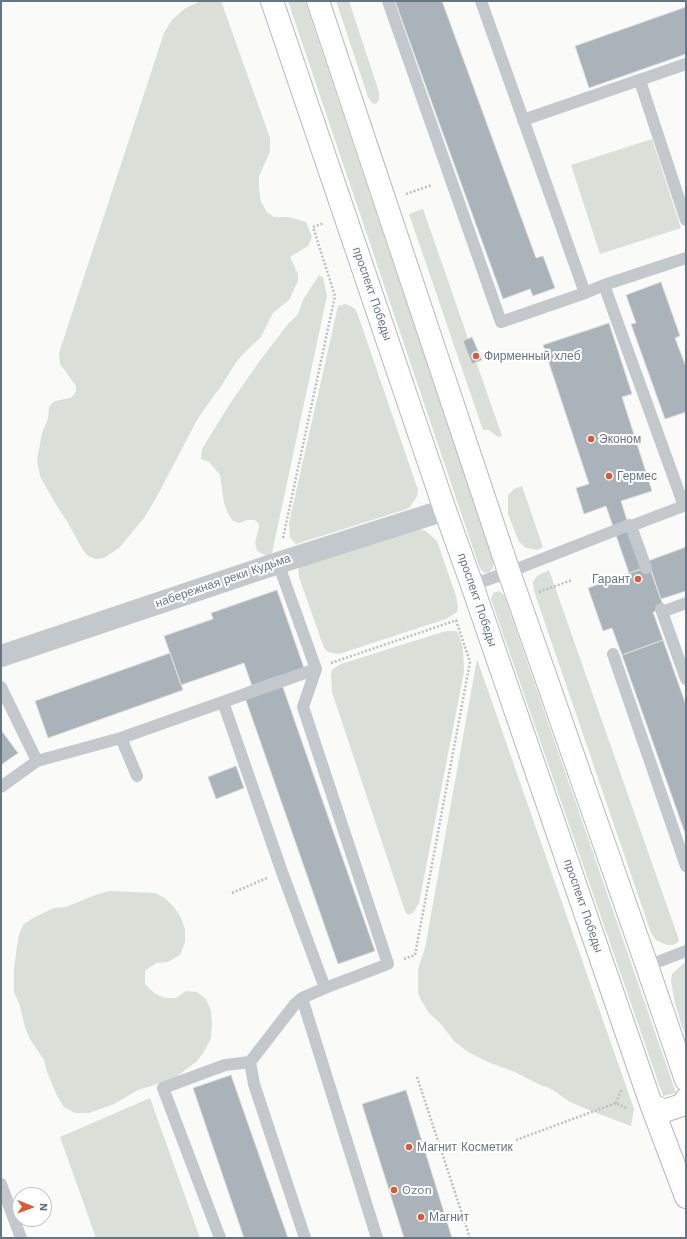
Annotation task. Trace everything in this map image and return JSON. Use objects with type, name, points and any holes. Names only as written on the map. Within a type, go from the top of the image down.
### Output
[{"type":"main road","name":"проспект Победы","points":[[272,1],[445,510],[651,1104],[686,1198]]},
{"type":"main road","points":[[318,1],[509,572],[648,966],[686,1080]]},
{"type":"main road","points":[[651,1104],[664,1111],[682,1106],[686,1099]]},
{"type":"street","name":"набережная реки Кудьма","points":[[1,656],[278,563],[445,510]]},
{"type":"lane","points":[[388,1],[501,322],[686,258]]},
{"type":"lane","points":[[481,1],[585,293]]},
{"type":"lane","points":[[523,120],[686,64]]},
{"type":"lane","points":[[640,81],[686,220]]},
{"type":"lane","points":[[472,585],[685,505],[604,286]]},
{"type":"lane","points":[[631,526],[646,568]]},
{"type":"lane","points":[[220,1238],[163,1088],[225,1065],[250,1062],[295,1004],[302,998],[388,964],[303,707],[316,669],[278,563]]},
{"type":"lane","points":[[686,603],[661,611],[686,678]]},
{"type":"lane","points":[[613,654],[686,866]]},
{"type":"lane","points":[[1,787],[37,761],[121,738],[316,669]]},
{"type":"lane","points":[[1,688],[37,761]]},
{"type":"lane","points":[[223,702],[282,872],[325,988]]},
{"type":"lane","points":[[121,738],[137,776]]},
{"type":"lane","points":[[648,966],[686,951]]},
{"type":"lane","points":[[302,998],[377,1238]]},
{"type":"lane","points":[[250,1062],[254,1084],[305,1238]]},
{"type":"lane","points":[[1,1184],[21,1238]]},
{"type":"path","points":[[402,196],[432,185]]},
{"type":"path","points":[[278,563],[335,296],[313,227],[325,222]]},
{"type":"path","points":[[538,592],[572,580]]},
{"type":"path","points":[[316,669],[462,618]]},
{"type":"path","points":[[388,964],[415,955],[470,662],[456,620]]},
{"type":"path","points":[[232,893],[282,872]]},
{"type":"path","points":[[417,1077],[470,1238]]},
{"type":"path","points":[[516,1140],[616,1103]]},
{"type":"shaded area","points":[[200,1],[221,1],[270,138],[270,152],[259,176],[261,202],[267,212],[274,217],[288,217],[306,222],[312,237],[308,246],[290,257],[298,274],[298,281],[289,300],[273,313],[261,337],[241,356],[197,420],[144,518],[119,548],[104,558],[96,559],[88,556],[83,550],[40,476],[37,460],[42,433],[48,419],[51,404],[55,401],[70,398],[76,391],[76,386],[60,364],[59,353],[164,33],[171,21],[184,9]]},
{"type":"shaded area","points":[[288,1],[305,1],[493,561],[493,568],[489,573],[483,572],[479,566]]},
{"type":"shaded area","points":[[336,1],[349,1],[379,92],[379,100],[376,104],[372,103],[368,97]]},
{"type":"shaded area","points":[[652,139],[681,228],[600,254],[571,165]]},
{"type":"shaded area","points":[[423,209],[502,436],[498,437],[489,430],[483,430],[409,214]]},
{"type":"shaded area","points":[[319,275],[323,277],[327,296],[272,553],[265,555],[257,551],[255,542],[259,524],[255,520],[247,520],[239,523],[233,521],[224,503],[220,475],[209,462],[201,459],[202,449],[229,405],[259,362],[288,324],[298,314],[303,300]]},
{"type":"shaded area","points":[[345,304],[355,309],[358,315],[418,490],[417,496],[410,507],[404,510],[296,544],[290,538],[289,523],[338,306]]},
{"type":"shaded area","points":[[522,486],[543,547],[538,550],[526,548],[519,542],[508,514],[508,495],[514,489]]},
{"type":"shaded area","points":[[417,528],[426,531],[437,541],[456,596],[458,607],[457,612],[446,619],[339,654],[328,652],[324,648],[299,577],[298,569],[302,565]]},
{"type":"shaded area","points":[[549,570],[679,940],[673,945],[668,945],[656,940],[651,933],[534,591],[533,582],[537,576]]},
{"type":"shaded area","points":[[499,591],[504,595],[676,1093],[663,1096],[491,599],[493,593]]},
{"type":"shaded area","points":[[446,631],[456,631],[459,634],[463,649],[464,672],[419,903],[413,913],[408,915],[405,911],[332,692],[331,675],[332,670],[341,664]]},
{"type":"shaded area","points":[[477,659],[634,1109],[631,1126],[570,1102],[547,1087],[468,1052],[455,1042],[440,1023],[429,1013],[418,993],[418,969],[425,948]]},
{"type":"shaded area","points":[[110,891],[155,893],[165,898],[174,907],[181,918],[185,929],[185,942],[180,955],[168,962],[156,963],[145,971],[145,984],[154,993],[165,998],[176,998],[186,991],[197,992],[206,999],[211,1011],[211,1038],[197,1061],[176,1077],[138,1090],[114,1104],[89,1113],[75,1113],[64,1107],[57,1096],[47,1072],[44,1060],[30,1039],[25,1027],[19,1003],[14,992],[14,969],[17,946],[23,925],[33,918],[54,908],[66,907],[98,894]]},
{"type":"shaded area","points":[[686,961],[686,1035],[675,1003],[671,981],[672,974]]},
{"type":"shaded area","points":[[150,1098],[200,1238],[96,1238],[60,1137]]},
{"type":"building","points":[[395,1],[442,1],[536,258],[543,256],[555,288],[533,296],[530,289],[503,299]]},
{"type":"building","points":[[686,7],[686,54],[589,88],[575,46]]},
{"type":"building","points":[[661,282],[680,336],[675,338],[686,367],[686,412],[665,419],[631,324],[636,323],[626,295]]},
{"type":"building","points":[[609,323],[632,394],[622,397],[652,491],[621,501],[642,569],[629,573],[606,506],[584,514],[576,488],[589,484],[543,345]]},
{"type":"building","points":[[472,337],[482,360],[472,364],[463,341]]},
{"type":"building","points":[[686,547],[686,591],[661,599],[648,561]]},
{"type":"building","points":[[649,566],[664,608],[653,612],[663,640],[622,655],[612,628],[603,631],[588,588]]},
{"type":"building","points":[[277,590],[304,668],[252,686],[244,663],[181,685],[164,636],[213,619],[211,613]]},
{"type":"building","points":[[663,640],[686,705],[686,836],[622,655]]},
{"type":"building","points":[[170,653],[183,690],[48,738],[35,701]]},
{"type":"building","points":[[279,676],[375,951],[338,964],[242,689]]},
{"type":"building","points":[[1,730],[18,753],[1,765]]},
{"type":"building","points":[[236,766],[244,788],[216,799],[208,777]]},
{"type":"building","points":[[231,1075],[288,1238],[244,1238],[193,1088]]},
{"type":"building","points":[[406,1090],[452,1238],[404,1238],[362,1104]]},
{"type":"place","name":"Фирменный хлеб","points":[[476,356]]},
{"type":"place","name":"Эконом","points":[[591,439]]},
{"type":"place","name":"Гермес","points":[[609,476]]},
{"type":"place","name":"Гарант","points":[[638,579]]},
{"type":"place","name":"Магнит Косметик","points":[[409,1147]]},
{"type":"place","name":"Ozon","points":[[394,1190]]},
{"type":"place","name":"Магнит","points":[[421,1217]]}]
